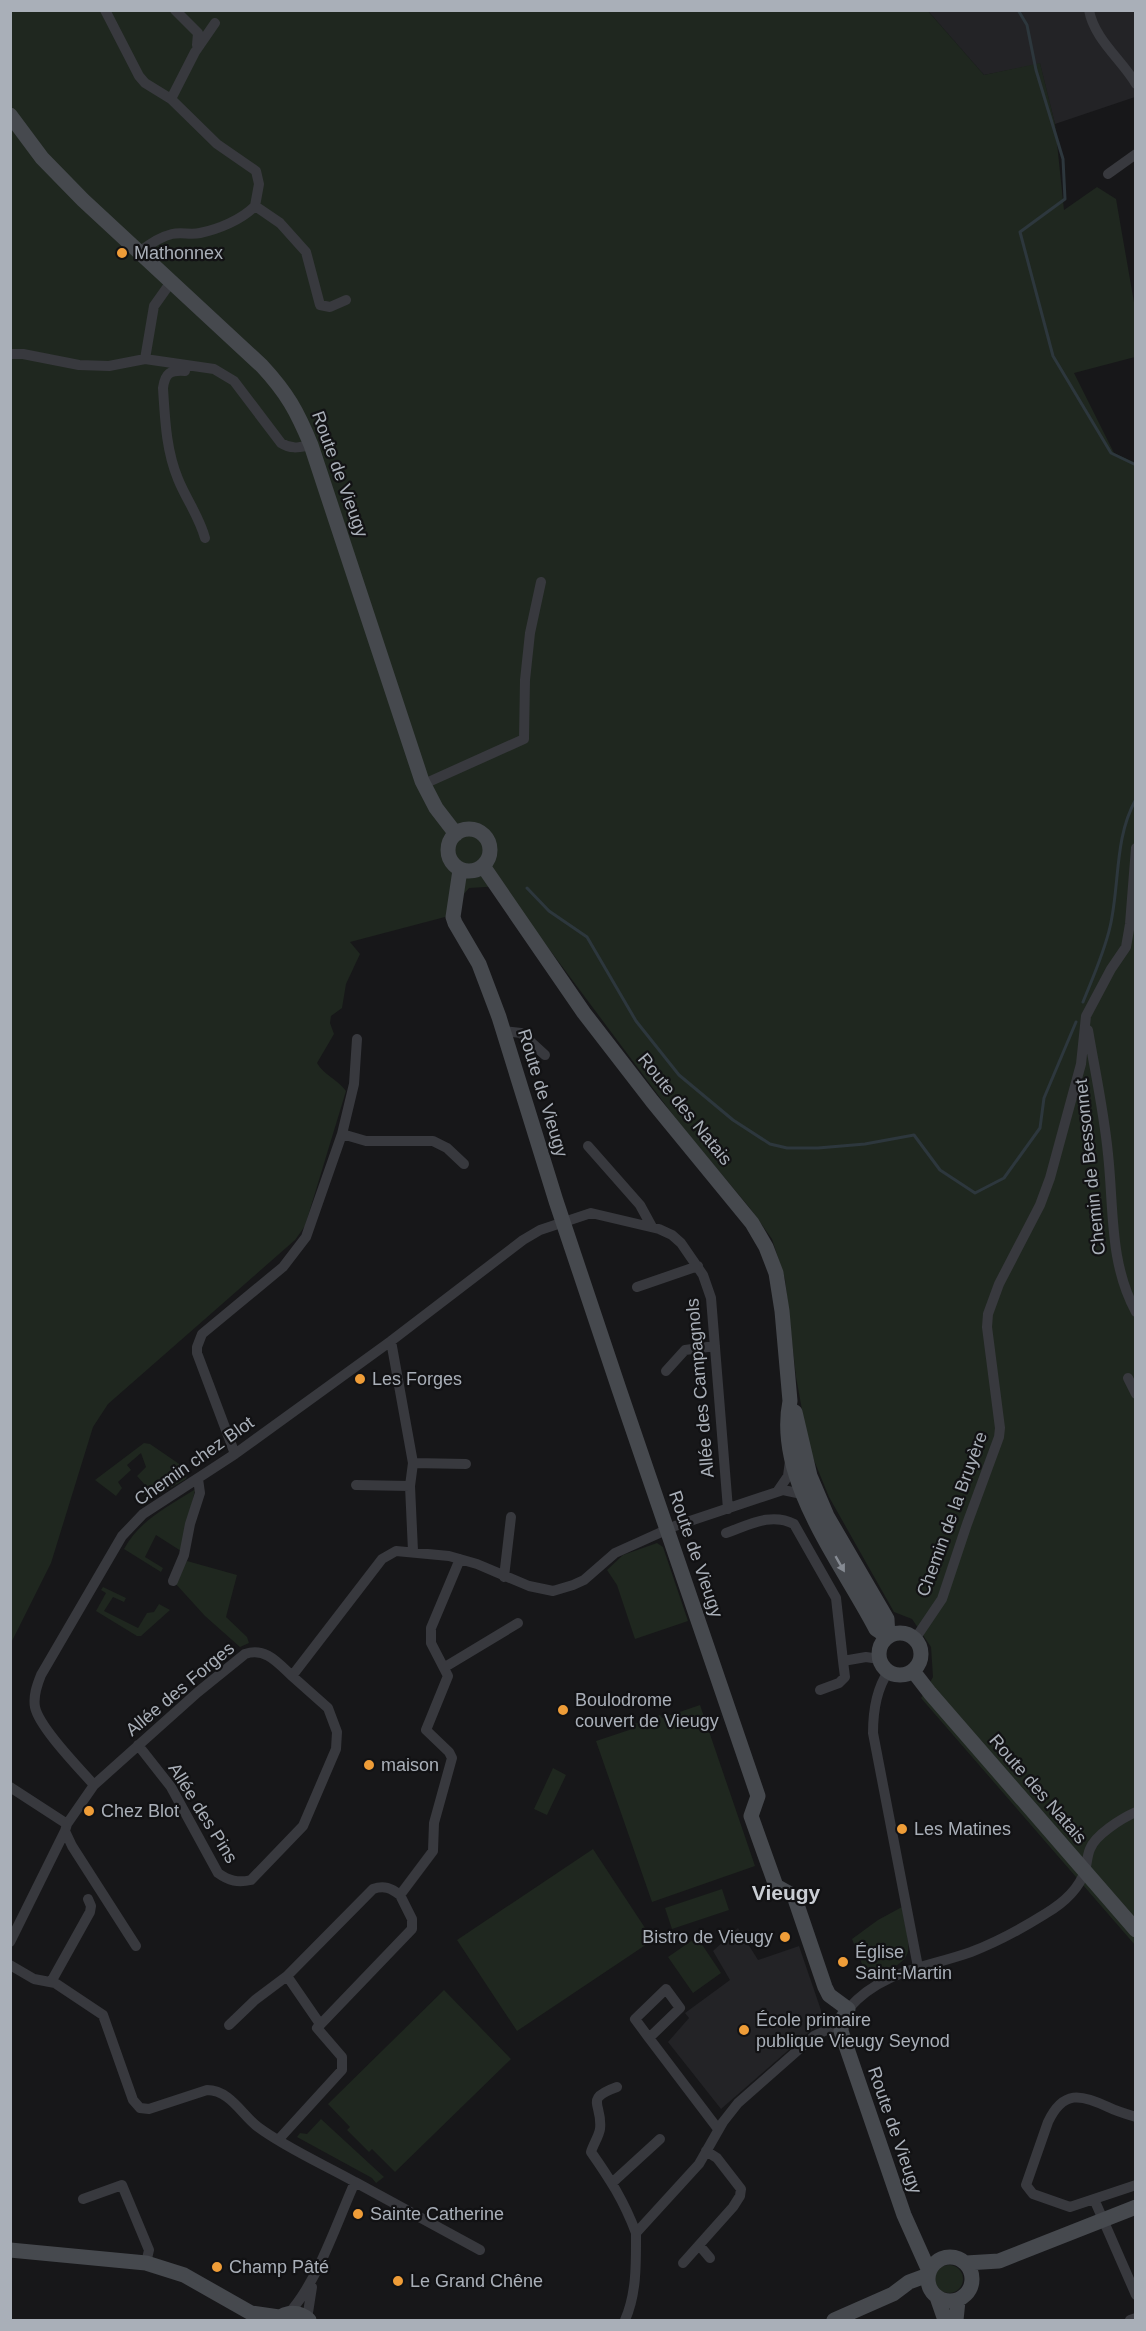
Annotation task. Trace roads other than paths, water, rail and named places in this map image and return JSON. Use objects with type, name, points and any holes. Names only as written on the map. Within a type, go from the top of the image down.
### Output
[{"type":"street","points":[[105,10],[139,76],[145,83],[171,99],[217,144],[256,171],[259,184],[255,206],[238,219],[201,233],[174,233],[164,236],[139,252]]},
{"type":"street","points":[[175,10],[198,33],[195,52]]},
{"type":"street","points":[[1089,10],[1091,19],[1105,43],[1136,84]]},
{"type":"street","points":[[171,99],[195,52],[215,23]]},
{"type":"street","name":"Route de Vieugy","points":[[10,115],[42,158],[83,200],[262,366],[283,389],[295,408],[311,445],[424,784],[436,808],[456,834]]},
{"type":"street","points":[[1108,174],[1136,154]]},
{"type":"street","points":[[255,206],[280,223],[306,252],[320,305],[330,307],[346,300]]},
{"type":"street","points":[[145,359],[154,306],[171,282]]},
{"type":"street","points":[[10,354],[23,354],[91,366],[109,366],[145,359],[214,369],[224,374],[239,388],[281,443],[288,448],[311,445]]},
{"type":"street","points":[[205,538],[178,480],[167,443],[163,388],[167,374],[172,371],[224,374]]},
{"type":"street","points":[[424,784],[524,739],[525,680],[530,633],[541,582]]},
{"type":"street","points":[[470,829],[484,836],[489,843],[490,852],[483,866],[470,872],[460,870],[450,860],[449,844],[456,834],[470,829]]},
{"type":"street","name":"Chemin de la Bruyère","points":[[915,1639],[942,1599],[999,1437],[1000,1428],[987,1327],[988,1314],[999,1284],[1040,1205],[1050,1178],[1081,1064],[1086,1016],[1125,947],[1130,924],[1136,848]]},
{"type":"street","name":"Route des Natais","points":[[483,866],[584,1013],[652,1101],[752,1223],[766,1247],[776,1273],[782,1311],[790,1401],[787,1415],[790,1447],[802,1494],[876,1629],[888,1636]]},
{"type":"street","name":"Route de Vieugy","points":[[460,870],[453,917],[479,964],[504,1031],[563,1222],[758,1796],[751,1816],[776,1886],[794,1896],[829,1995],[848,2009]]},
{"type":"street","name":"Chemin de Bessonnet","points":[[1086,1016],[1106,1135],[1116,1258],[1125,1290],[1136,1312]]},
{"type":"street","points":[[504,1031],[520,1033],[545,1056]]},
{"type":"street","points":[[235,1454],[197,1353],[197,1347],[202,1334],[283,1267],[306,1237],[342,1134],[354,1084],[357,1039]]},
{"type":"street","points":[[342,1134],[366,1141],[433,1141],[447,1148],[465,1164]]},
{"type":"street","points":[[588,1146],[640,1205],[652,1227]]},
{"type":"street","name":"Allée des Campagnols","points":[[563,1222],[586,1214],[596,1214],[652,1227],[676,1239],[698,1266],[709,1287],[711,1298],[728,1509]]},
{"type":"street","name":"Chemin chez Blot","points":[[94,1785],[42,1723],[35,1707],[35,1691],[122,1536],[143,1514],[235,1454],[391,1341],[523,1240],[540,1230],[563,1222]]},
{"type":"street","name":"Allée des Campagnols","points":[[637,1287],[698,1266]]},
{"type":"street","points":[[391,1341],[413,1463],[410,1486],[413,1551]]},
{"type":"street","points":[[666,1371],[685,1350],[715,1346]]},
{"type":"street","points":[[1128,1378],[1136,1394]]},
{"type":"street","name":"Route des Natais","points":[[790,1401],[796,1413],[810,1476],[827,1516],[887,1619],[888,1636]]},
{"type":"street","points":[[777,1492],[788,1476],[790,1447]]},
{"type":"street","points":[[413,1463],[466,1464]]},
{"type":"street","points":[[173,1581],[184,1555],[190,1524],[200,1493],[198,1479]]},
{"type":"street","points":[[356,1485],[410,1486]]},
{"type":"street","points":[[292,1676],[382,1559],[396,1551],[413,1551],[460,1558],[504,1577],[542,1589],[563,1589],[584,1580],[615,1553],[667,1531],[783,1490],[802,1494],[827,1516]]},
{"type":"street","points":[[504,1577],[511,1517]]},
{"type":"street","points":[[726,1533],[769,1518],[784,1518],[794,1524],[836,1598],[845,1677],[839,1683],[820,1690]]},
{"type":"street","points":[[400,1895],[433,1851],[434,1823],[451,1763],[449,1752],[426,1730],[448,1676],[431,1642],[431,1628],[460,1558]]},
{"type":"street","points":[[445,1667],[518,1623]]},
{"type":"street","points":[[843,1661],[866,1657],[883,1665],[901,1676],[913,1671],[921,1659],[919,1645],[915,1639],[902,1633],[888,1636],[882,1643],[879,1651],[883,1665],[882,1681],[874,1706],[873,1733],[918,1967]]},
{"type":"street","name":"Allée des Forges","points":[[94,1785],[198,1692],[245,1654],[264,1653],[292,1676]]},
{"type":"street","name":"Route des Natais","points":[[913,1671],[1084,1873],[1136,1930]]},
{"type":"street","name":"Allée des Pins","points":[[138,1745],[171,1786],[218,1873],[230,1881],[251,1880],[294,1839],[303,1826],[336,1749],[335,1723],[328,1708],[292,1676]]},
{"type":"street","points":[[10,1942],[66,1827],[94,1785]]},
{"type":"street","points":[[10,1787],[66,1827],[72,1846],[136,1946]]},
{"type":"street","points":[[636,2233],[699,2164],[718,2129],[738,2103],[814,2036],[841,2023],[848,2009],[881,1981],[918,1967],[968,1953],[1020,1930],[1070,1897],[1084,1873],[1090,1847],[1122,1818],[1136,1812]]},
{"type":"street","points":[[229,2025],[255,2000],[287,1976],[373,1889],[391,1888],[400,1895],[412,1919],[412,1929],[317,2028],[342,2057],[342,2070],[279,2139]]},
{"type":"street","points":[[51,1982],[80,1941],[90,1912],[91,1906],[88,1899]]},
{"type":"street","points":[[10,1965],[34,1979],[51,1982],[105,2017],[133,2100],[140,2108],[149,2109],[207,2090],[217,2091],[258,2127],[480,2250]]},
{"type":"street","points":[[287,1976],[320,2024]]},
{"type":"street","points":[[649,2038],[680,2008],[666,1989],[635,2019],[649,2038],[718,2129]]},
{"type":"street","name":"Route de Vieugy","points":[[841,2023],[841,2031],[851,2062],[911,2230],[929,2273]]},
{"type":"street","points":[[617,2087],[601,2093],[597,2098],[600,2130],[591,2151],[626,2205],[636,2233],[636,2269],[631,2301],[625,2320]]},
{"type":"street","points":[[1136,2117],[1082,2097],[1064,2101],[1051,2114],[1026,2181],[1028,2190],[1033,2194],[1070,2207],[1136,2185]]},
{"type":"street","points":[[613,2182],[660,2139]]},
{"type":"street","points":[[683,2263],[734,2207],[740,2196],[741,2189],[717,2158],[706,2151]]},
{"type":"street","points":[[282,2317],[298,2304],[355,2182]]},
{"type":"street","points":[[83,2199],[122,2186],[148,2250],[146,2263]]},
{"type":"street","points":[[1094,2199],[1136,2295]]},
{"type":"street","points":[[834,2320],[893,2294],[912,2289],[934,2294],[950,2302],[958,2301],[967,2294],[972,2283],[999,2261],[1136,2207]]},
{"type":"street","name":"Route de Vieugy","points":[[911,2230],[926,2246],[947,2257]]},
{"type":"street","points":[[699,2245],[710,2258]]},
{"type":"street","points":[[10,2250],[146,2263],[184,2275],[254,2317],[282,2317],[299,2314],[308,2320],[310,2295],[316,2269]]},
{"type":"street","points":[[893,2294],[909,2282],[929,2273],[939,2260],[947,2257],[966,2263],[970,2269],[972,2283]]},
{"type":"street","points":[[966,2263],[999,2261]]},
{"type":"street","points":[[929,2273],[934,2294],[945,2320]]},
{"type":"street","points":[[956,2320],[958,2301]]},
{"type":"street","points":[[1130,2320],[1136,2318]]},
{"type":"waterway","points":[[1018,10],[1027,25],[1036,70],[1063,159],[1065,199],[1020,232],[1053,356],[1111,453],[1136,465]]},
{"type":"waterway","points":[[1083,1002],[1108,937],[1124,829],[1136,799]]},
{"type":"waterway","points":[[527,888],[549,911],[587,937],[636,1021],[679,1075],[733,1120],[770,1144],[787,1148],[818,1148],[865,1144],[914,1135],[940,1170],[975,1193],[1004,1178],[1040,1128],[1044,1098],[1076,1022]]},
{"type":"place","name":"Mathonnex","points":[[122,253]]},
{"type":"place","name":"Les Forges","points":[[360,1379]]},
{"type":"place","name":"Boulodrome couvert de Vieugy","points":[[563,1710]]},
{"type":"place","name":"maison","points":[[369,1765]]},
{"type":"place","name":"Chez Blot","points":[[89,1811]]},
{"type":"place","name":"Les Matines","points":[[902,1829]]},
{"type":"place","name":"Bistro de Vieugy","points":[[785,1937]]},
{"type":"place","name":"Église Saint-Martin","points":[[843,1962]]},
{"type":"place","name":"École primaire publique Vieugy Seynod","points":[[744,2030]]},
{"type":"place","name":"Sainte Catherine","points":[[358,2214]]},
{"type":"place","name":"Champ Pâté","points":[[217,2267]]},
{"type":"place","name":"Le Grand Chêne","points":[[398,2281]]},
{"type":"district","name":"Vieugy","points":[[786,1892]]}]
